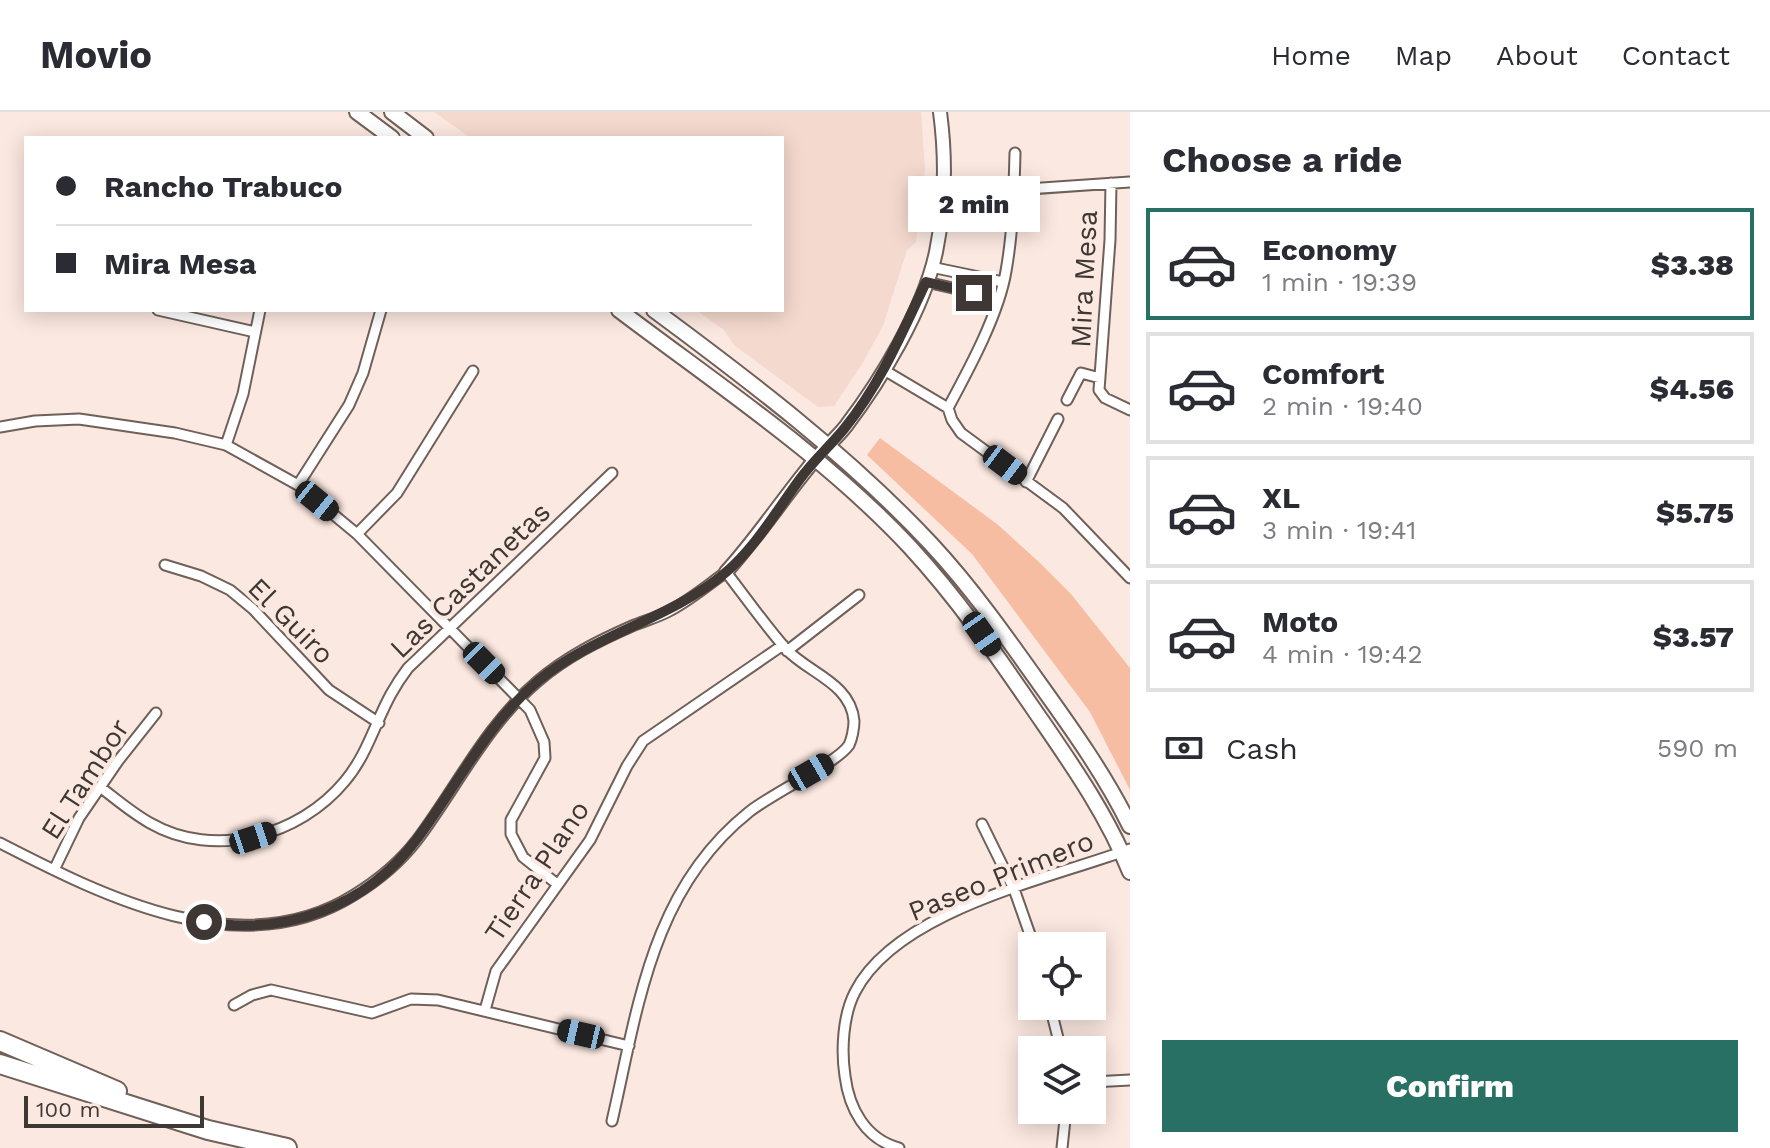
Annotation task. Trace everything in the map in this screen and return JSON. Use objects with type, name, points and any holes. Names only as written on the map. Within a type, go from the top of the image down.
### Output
[{"type":"highway","points":[[0,1041],[208,1130]]},
{"type":"highway","points":[[0,1064],[208,1130],[287,1148]]},
{"type":"main road","points":[[357,112],[389,136]]},
{"type":"main road","points":[[392,112],[423,136]]},
{"type":"main road","points":[[622,312],[735,396],[814,460],[890,528],[944,586],[982,634],[1073,766],[1126,850],[1130,872]]},
{"type":"main road","points":[[657,312],[828,446],[910,522],[985,608],[1090,755],[1130,826]]},
{"type":"street","points":[[0,843],[114,896],[183,919],[237,926],[300,920],[336,907],[372,884],[417,840],[480,744],[519,699],[573,655],[670,610],[726,572],[756,540],[814,460],[845,428],[884,370],[931,267],[939,229],[943,179],[940,112]]},
{"type":"street","points":[[948,408],[977,353],[1003,282],[1014,190],[1015,153]]},
{"type":"street","name":"Mira Mesa","points":[[1014,190],[1130,182]]},
{"type":"street","name":"Mira Mesa","points":[[1111,183],[1099,390],[1105,398],[1130,410]]},
{"type":"street","points":[[931,267],[1003,282]]},
{"type":"street","points":[[926,282],[997,298]]},
{"type":"street","points":[[167,312],[255,332]]},
{"type":"street","points":[[226,445],[243,394],[260,312]]},
{"type":"street","points":[[298,485],[349,405],[363,373],[380,312]]},
{"type":"street","points":[[884,370],[948,408],[961,433],[1042,491],[1128,570]]},
{"type":"street","points":[[357,534],[397,493],[473,371]]},
{"type":"street","name":"Mira Mesa","points":[[1067,400],[1081,373],[1100,378]]},
{"type":"street","points":[[0,427],[35,421],[79,419],[162,430],[226,445],[298,485],[357,534],[530,710],[544,742],[545,758],[511,820],[511,834],[523,857],[557,884]]},
{"type":"street","points":[[1026,482],[1058,419]]},
{"type":"street","name":"Las Castanetas","points":[[100,787],[151,824],[180,835],[230,840],[253,838],[293,823],[328,798],[346,780],[379,723],[390,694],[408,668],[612,473]]},
{"type":"street","name":"El Guiro","points":[[165,565],[201,576],[230,590],[253,609],[329,690],[379,723]]},
{"type":"street","points":[[612,1121],[642,985],[654,945],[675,903],[717,842],[748,812],[838,756],[850,743],[854,725],[852,711],[841,691],[785,648],[726,572]]},
{"type":"street","name":"Tierra Plano","points":[[485,1010],[496,971],[590,840],[643,741],[785,648],[859,595]]},
{"type":"street","name":"El Tambor","points":[[54,870],[79,818],[156,713]]},
{"type":"street","points":[[982,824],[1014,889],[1029,932]]},
{"type":"street","name":"Paseo Primero","points":[[899,1148],[891,1146],[860,1123],[847,1097],[843,1068],[845,1028],[854,993],[872,968],[896,943],[929,923],[1126,850]]},
{"type":"street","points":[[234,1005],[252,995],[271,990],[372,1013],[411,999],[438,1000],[629,1046]]},
{"type":"street","points":[[1106,1081],[1130,1080]]},
{"type":"street","points":[[1062,1148],[1065,1124]]},
{"type":"shaded area","points":[[434,112],[921,112],[925,169],[916,242],[907,250],[883,326],[862,364],[834,406],[818,407],[734,345],[724,330],[699,312],[784,312],[784,136],[468,136]]},
{"type":"shaded area","points":[[880,438],[997,524],[1039,562],[1071,594],[1130,668],[1130,790],[1090,712],[972,554],[867,455]]},
{"type":"route","points":[[204,922],[262,926],[300,920],[336,907],[372,884],[417,840],[480,744],[538,681],[573,655],[670,610],[726,572],[756,540],[814,460],[845,428],[884,370],[926,282],[974,293]]}]
